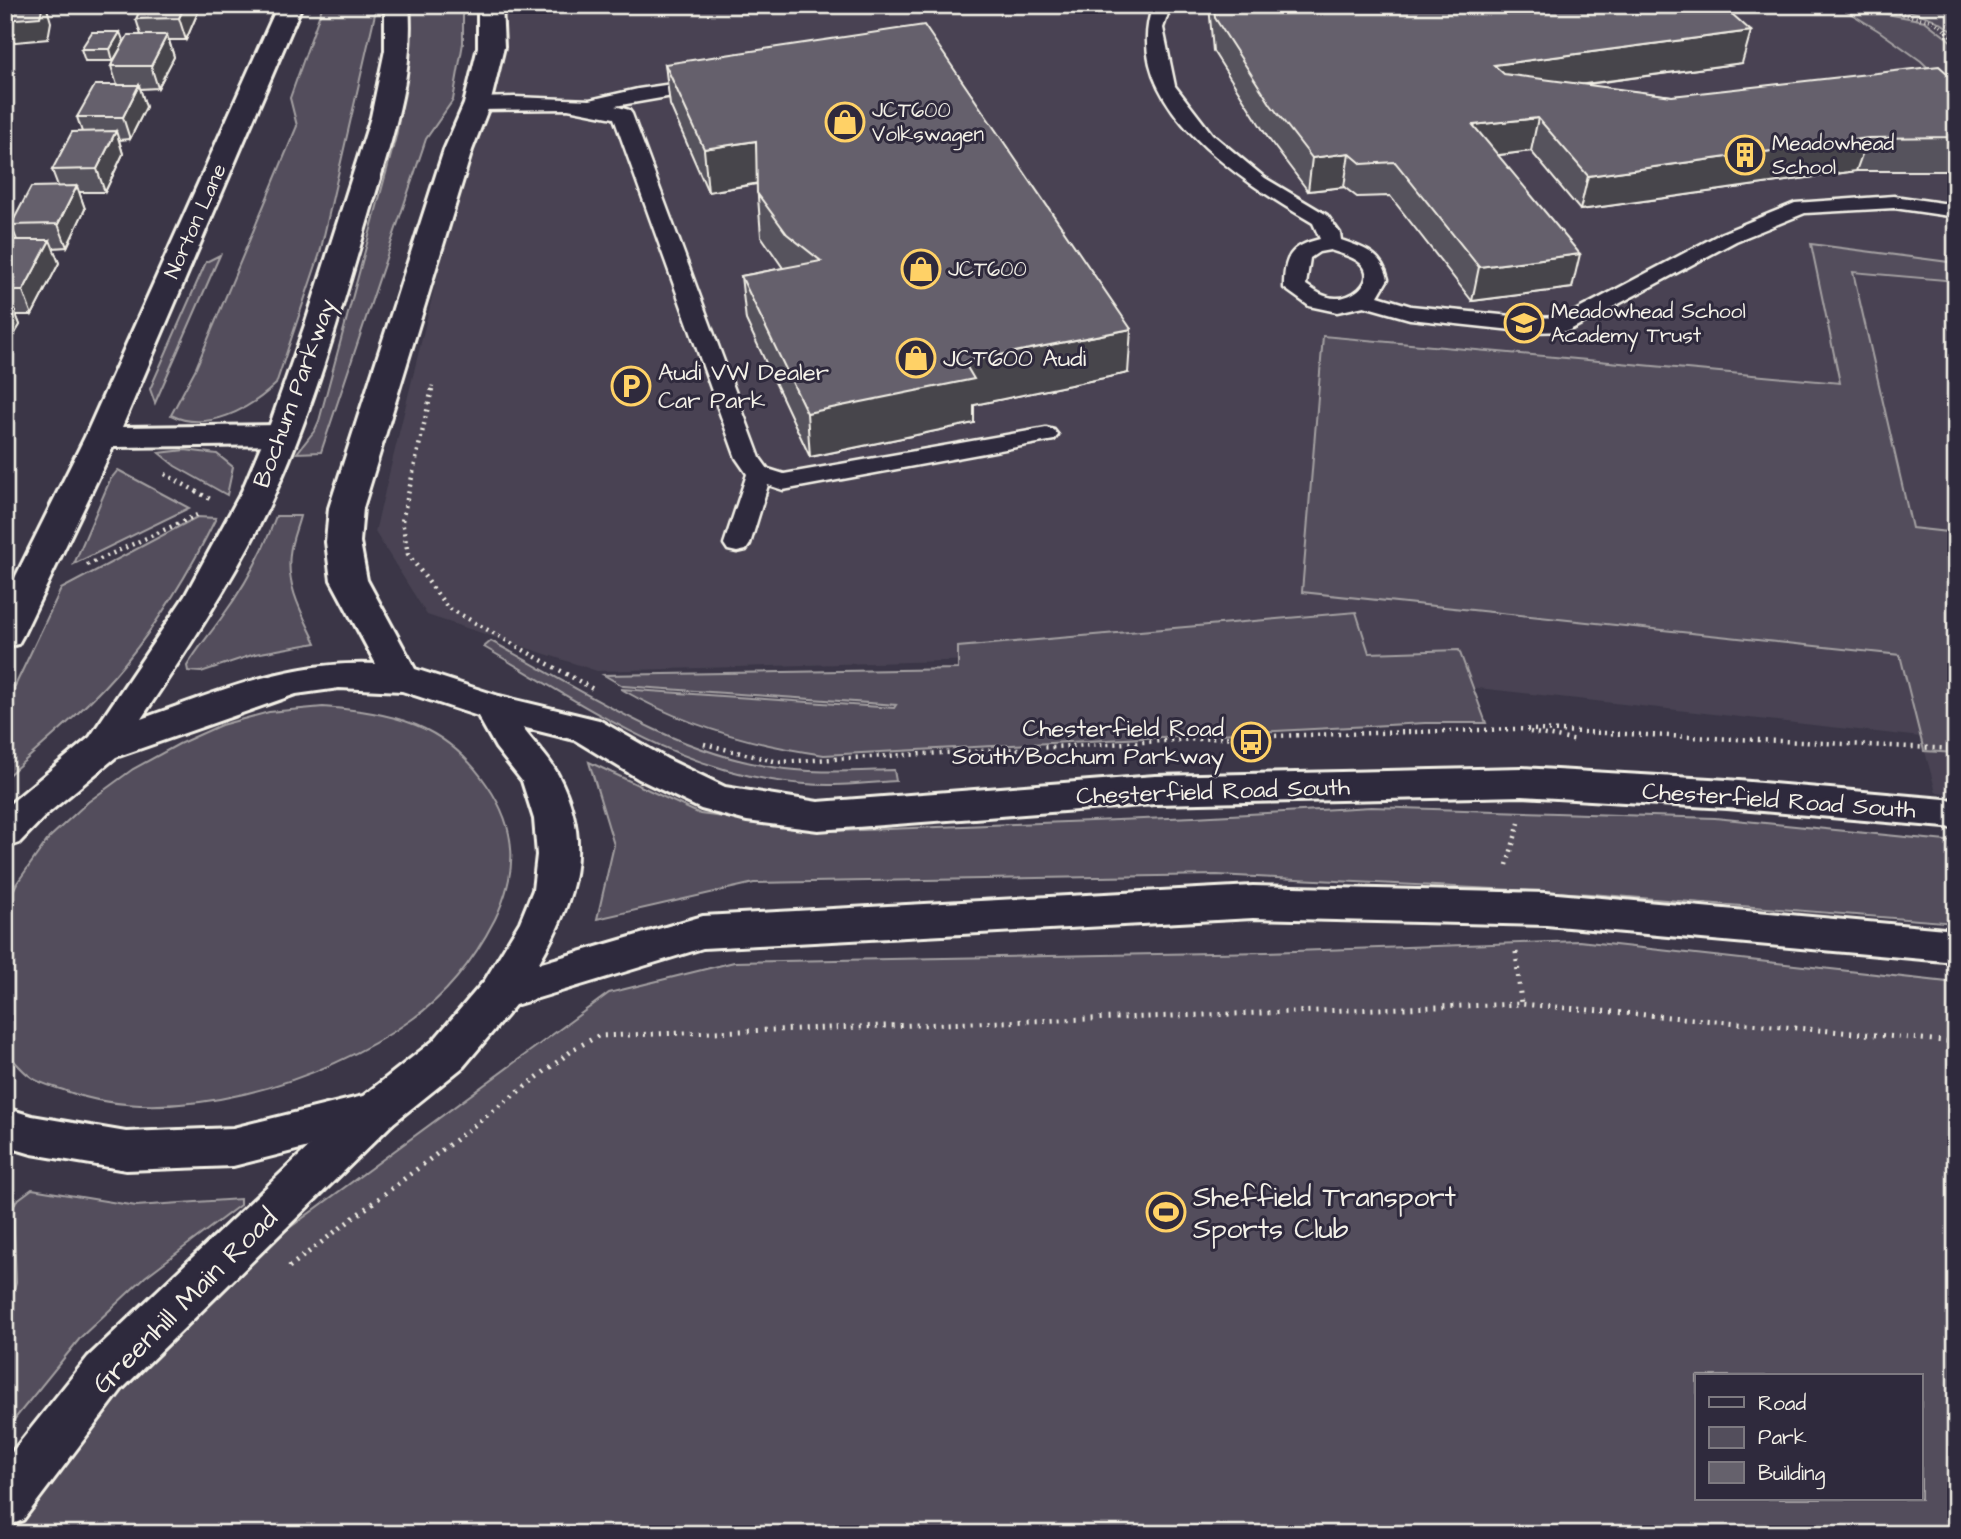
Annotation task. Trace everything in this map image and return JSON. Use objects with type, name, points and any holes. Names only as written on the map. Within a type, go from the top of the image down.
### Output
[{"type":"main road","name":"Norton Lane","points":[[5,635],[101,437],[290,5]]},
{"type":"main road","name":"Bochum Parkway","points":[[103,747],[212,580],[253,505],[282,435],[344,257],[383,116],[396,66],[399,22],[397,5]]},
{"type":"main road","points":[[401,678],[349,580],[343,541],[346,508],[458,150],[477,104],[491,47],[490,5]]},
{"type":"main road","points":[[101,437],[282,435]]},
{"type":"main road","name":"Chesterfield Road South","points":[[103,747],[216,705],[296,681],[339,675],[401,678],[492,706],[586,729],[653,769],[715,799],[747,807],[818,816],[1155,790],[1522,782],[1727,794],[1956,814]]},
{"type":"main road","name":"Greenhill Main Road","points":[[5,1502],[105,1373],[376,1111],[448,1054],[500,992],[539,926],[553,890],[557,855],[554,819],[540,777],[509,738],[492,706]]},
{"type":"main road","points":[[5,833],[33,804],[103,747]]},
{"type":"main road","points":[[500,992],[703,932],[1253,902],[1546,909],[1956,946]]},
{"type":"main road","points":[[5,1127],[32,1135],[127,1152],[220,1148],[247,1144],[376,1111]]},
{"type":"lane","points":[[1161,5],[1154,28],[1166,87],[1205,138],[1258,183],[1320,219],[1330,233],[1331,244]]},
{"type":"lane","points":[[595,105],[638,94],[728,82]]},
{"type":"lane","points":[[477,104],[548,101],[595,105],[622,114],[748,458],[759,474],[783,482],[1046,435]]},
{"type":"lane","points":[[1364,299],[1410,312],[1531,325],[1568,324],[1729,237],[1802,207],[1894,202],[1956,211]]},
{"type":"lane","points":[[1317,244],[1350,247],[1366,254],[1376,269],[1371,293],[1364,299],[1351,303],[1315,302],[1295,288],[1294,267],[1300,255],[1317,244]]},
{"type":"lane","points":[[737,544],[759,474]]},
{"type":"path","points":[[1863,5],[1934,21],[1956,40]]},
{"type":"path","points":[[435,372],[402,521],[408,554],[447,607],[600,693]]},
{"type":"path","points":[[26,593],[207,510]]},
{"type":"path","points":[[695,742],[778,762],[1236,737],[1516,729],[1956,749]]},
{"type":"path","points":[[1506,869],[1520,819]]},
{"type":"path","points":[[1514,938],[1521,1004]]},
{"type":"path","points":[[278,1275],[574,1049],[598,1036],[1521,1004],[1956,1042]]},
{"type":"shaded area","points":[[503,5],[1956,5],[1956,794],[1936,792],[1921,737],[1397,679],[1013,659],[597,671],[427,615],[375,532]]},
{"type":"green space","points":[[323,5],[374,5],[375,14],[320,253],[276,384],[254,402],[227,416],[213,420],[184,420],[171,415],[196,368],[297,126],[290,98]]},
{"type":"green space","points":[[409,5],[463,5],[463,43],[453,100],[426,139],[321,452],[297,453],[319,421],[396,136],[410,60]]},
{"type":"green space","points":[[1837,5],[1925,21],[1956,45],[1956,95],[1921,61]]},
{"type":"green space","points":[[1874,5],[1956,5],[1956,35],[1929,17]]},
{"type":"green space","points":[[1811,244],[1956,263],[1956,281],[1853,272],[1912,528],[1956,533],[1956,753],[1924,751],[1900,655],[1302,592],[1323,336],[1840,383]]},
{"type":"green space","points":[[220,255],[155,403],[150,389],[206,262]]},
{"type":"green space","points":[[185,450],[217,454],[233,467],[227,495],[175,466],[159,453]]},
{"type":"green space","points":[[118,470],[189,508],[74,564],[110,480]]},
{"type":"green space","points":[[276,516],[300,516],[289,566],[293,589],[316,643],[255,654],[201,672],[188,671],[187,666],[246,581]]},
{"type":"green space","points":[[197,517],[216,518],[175,593],[151,629],[111,679],[82,709],[5,778],[5,707],[61,589]]},
{"type":"green space","points":[[1356,612],[1369,653],[1459,650],[1486,723],[1425,723],[824,755],[771,746],[694,724],[621,689],[894,708],[896,705],[623,686],[604,675],[958,669],[958,647]]},
{"type":"green space","points":[[491,641],[627,716],[698,747],[734,759],[802,771],[894,770],[896,781],[840,785],[805,784],[718,768],[637,735],[598,714],[484,647]]},
{"type":"green space","points":[[323,707],[395,718],[435,735],[471,764],[497,802],[509,835],[511,868],[508,885],[495,919],[459,975],[424,1010],[375,1043],[335,1063],[245,1094],[198,1102],[152,1105],[107,1102],[48,1085],[28,1074],[5,1051],[5,907],[17,883],[49,838],[88,802],[133,769],[179,744],[221,725],[269,712]]},
{"type":"green space","points":[[589,762],[700,814],[837,831],[1371,807],[1715,818],[1956,842],[1956,923],[1591,894],[1217,875],[754,883],[597,919],[614,845]]},
{"type":"green space","name":"Sheffield Transport Sports Club","points":[[1579,941],[1956,983],[1956,1534],[5,1534],[5,1528],[120,1374],[239,1265],[609,993],[734,962],[1266,952]]},
{"type":"green space","points":[[32,1189],[136,1206],[240,1199],[240,1205],[145,1277],[81,1337],[5,1431],[5,1325],[16,1282],[13,1208],[16,1201]]},
{"type":"building","points":[[5,5],[43,5],[40,17],[5,20]]},
{"type":"building","points":[[142,5],[185,5],[179,18],[136,19]]},
{"type":"building","name":"Meadowhead School","points":[[1214,5],[1722,5],[1751,31],[1494,65],[1504,74],[1672,96],[1939,66],[1956,81],[1956,137],[1868,138],[1588,176],[1538,118],[1473,125],[1580,254],[1479,267],[1395,162],[1362,164],[1349,153],[1312,158],[1271,105],[1215,18]]},
{"type":"building","name":"JCT600","points":[[924,25],[1131,329],[964,362],[974,379],[807,413],[741,276],[821,261],[787,234],[757,193],[756,141],[704,149],[665,64]]},
{"type":"building","points":[[92,32],[120,32],[110,49],[81,49]]},
{"type":"building","points":[[128,35],[167,35],[151,66],[111,66]]},
{"type":"building","points":[[95,85],[139,85],[123,117],[77,117]]},
{"type":"building","points":[[116,131],[97,169],[52,170],[72,132]]},
{"type":"building","points":[[77,186],[58,224],[11,225],[31,187]]},
{"type":"building","points":[[5,240],[50,240],[23,291],[5,291]]},
{"type":"place","name":"JCT600 Volkswagen","points":[[845,122]]},
{"type":"place","name":"Meadowhead School","points":[[1745,155]]},
{"type":"place","name":"JCT600","points":[[921,269]]},
{"type":"place","name":"Meadowhead School Academy Trust","points":[[1524,323]]},
{"type":"place","name":"JCT600 Audi","points":[[916,358]]},
{"type":"place","name":"Audi VW Dealer Car Park","points":[[631,386]]},
{"type":"place","name":"Chesterfield Road South/Bochum Parkway","points":[[1251,742]]},
{"type":"place","name":"Sheffield Transport Sports Club","points":[[1166,1212]]}]
